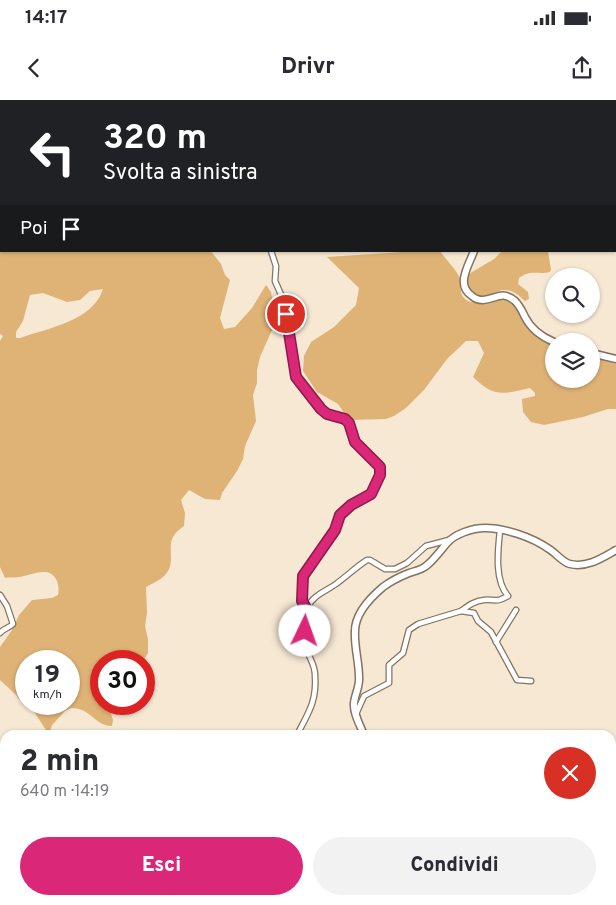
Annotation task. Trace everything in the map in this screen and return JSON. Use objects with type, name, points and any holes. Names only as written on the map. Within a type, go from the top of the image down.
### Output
[{"type":"street","points":[[568,100],[577,100]]},
{"type":"street","points":[[271,252],[276,266],[276,281],[286,314],[296,377],[321,409],[327,414],[345,419],[349,423],[355,442],[380,467],[380,475],[371,494],[351,505],[340,515],[335,530],[303,576],[302,601],[306,608]]},
{"type":"street","points":[[474,252],[464,278],[464,285],[469,294],[480,300],[497,296],[509,297],[520,306],[535,330],[545,338]]},
{"type":"street","points":[[600,355],[616,359]]},
{"type":"street","points":[[300,730],[311,709],[315,691],[314,666],[307,652],[305,639],[304,621],[306,608],[317,595],[336,584],[367,560],[385,569],[395,569],[408,563],[426,546],[450,540],[479,528],[500,530],[536,541],[566,563],[572,565],[592,562],[616,550]]},
{"type":"street","points":[[356,714],[364,696],[389,682],[389,665],[403,653],[409,630],[418,624],[461,611],[472,603],[485,599],[502,600],[508,596],[500,580],[498,554],[500,530]]},
{"type":"street","points":[[362,730],[354,704],[360,678],[355,629],[361,613],[383,587],[396,578],[421,570],[450,540]]},
{"type":"street","points":[[0,596],[7,606],[13,624],[10,628],[2,630],[0,634]]},
{"type":"street","points":[[496,642],[516,610]]},
{"type":"street","points":[[461,611],[474,613],[478,621],[491,632],[516,680],[532,681]]},
{"type":"shaded area","points":[[0,252],[212,252],[230,280],[220,318],[224,329],[235,327],[252,308],[266,285],[271,292],[276,321],[260,357],[257,383],[253,395],[256,421],[245,446],[243,459],[222,493],[220,500],[205,499],[189,490],[181,500],[185,513],[184,526],[172,538],[171,562],[168,571],[164,576],[146,587],[147,613],[145,626],[148,650],[90,650],[90,715],[111,715],[112,726],[101,723],[80,710],[80,650],[15,650],[15,694],[0,680],[0,647],[12,630],[19,615],[32,600],[52,598],[58,595],[59,589],[56,579],[48,573],[38,572],[5,578],[0,567],[0,341],[3,336],[0,334]],"holes":[[[103,289],[98,300],[80,316],[56,327],[16,338],[16,332],[23,321],[30,295],[43,293],[67,302],[80,300],[90,291]]]},
{"type":"shaded area","points":[[403,252],[441,252],[459,276],[464,298],[475,303],[500,298],[506,299],[513,304],[531,330],[545,340],[545,388],[600,388],[600,360],[616,364],[616,409],[608,409],[583,417],[544,425],[531,422],[523,412],[522,399],[535,396],[535,393],[530,388],[499,393],[481,384],[473,377],[484,353],[478,341],[466,341],[447,359],[424,390],[406,408],[386,419],[349,420],[338,404],[317,392],[303,371],[304,356],[311,342],[334,327],[356,305],[359,288],[327,257]]},
{"type":"shaded area","points":[[501,252],[548,252],[551,268],[545,268],[545,273],[531,273],[519,278],[518,284],[528,292],[529,299],[525,301],[509,290],[481,297],[474,295],[467,288],[467,275],[494,259]]},
{"type":"shaded area","points":[[36,715],[61,715],[52,725],[50,730],[46,730]]},
{"type":"route","points":[[286,314],[296,377],[321,409],[327,414],[345,419],[349,423],[355,442],[380,467],[380,475],[371,494],[351,505],[340,515],[335,530],[303,576],[302,601],[306,608],[305,631]]}]
